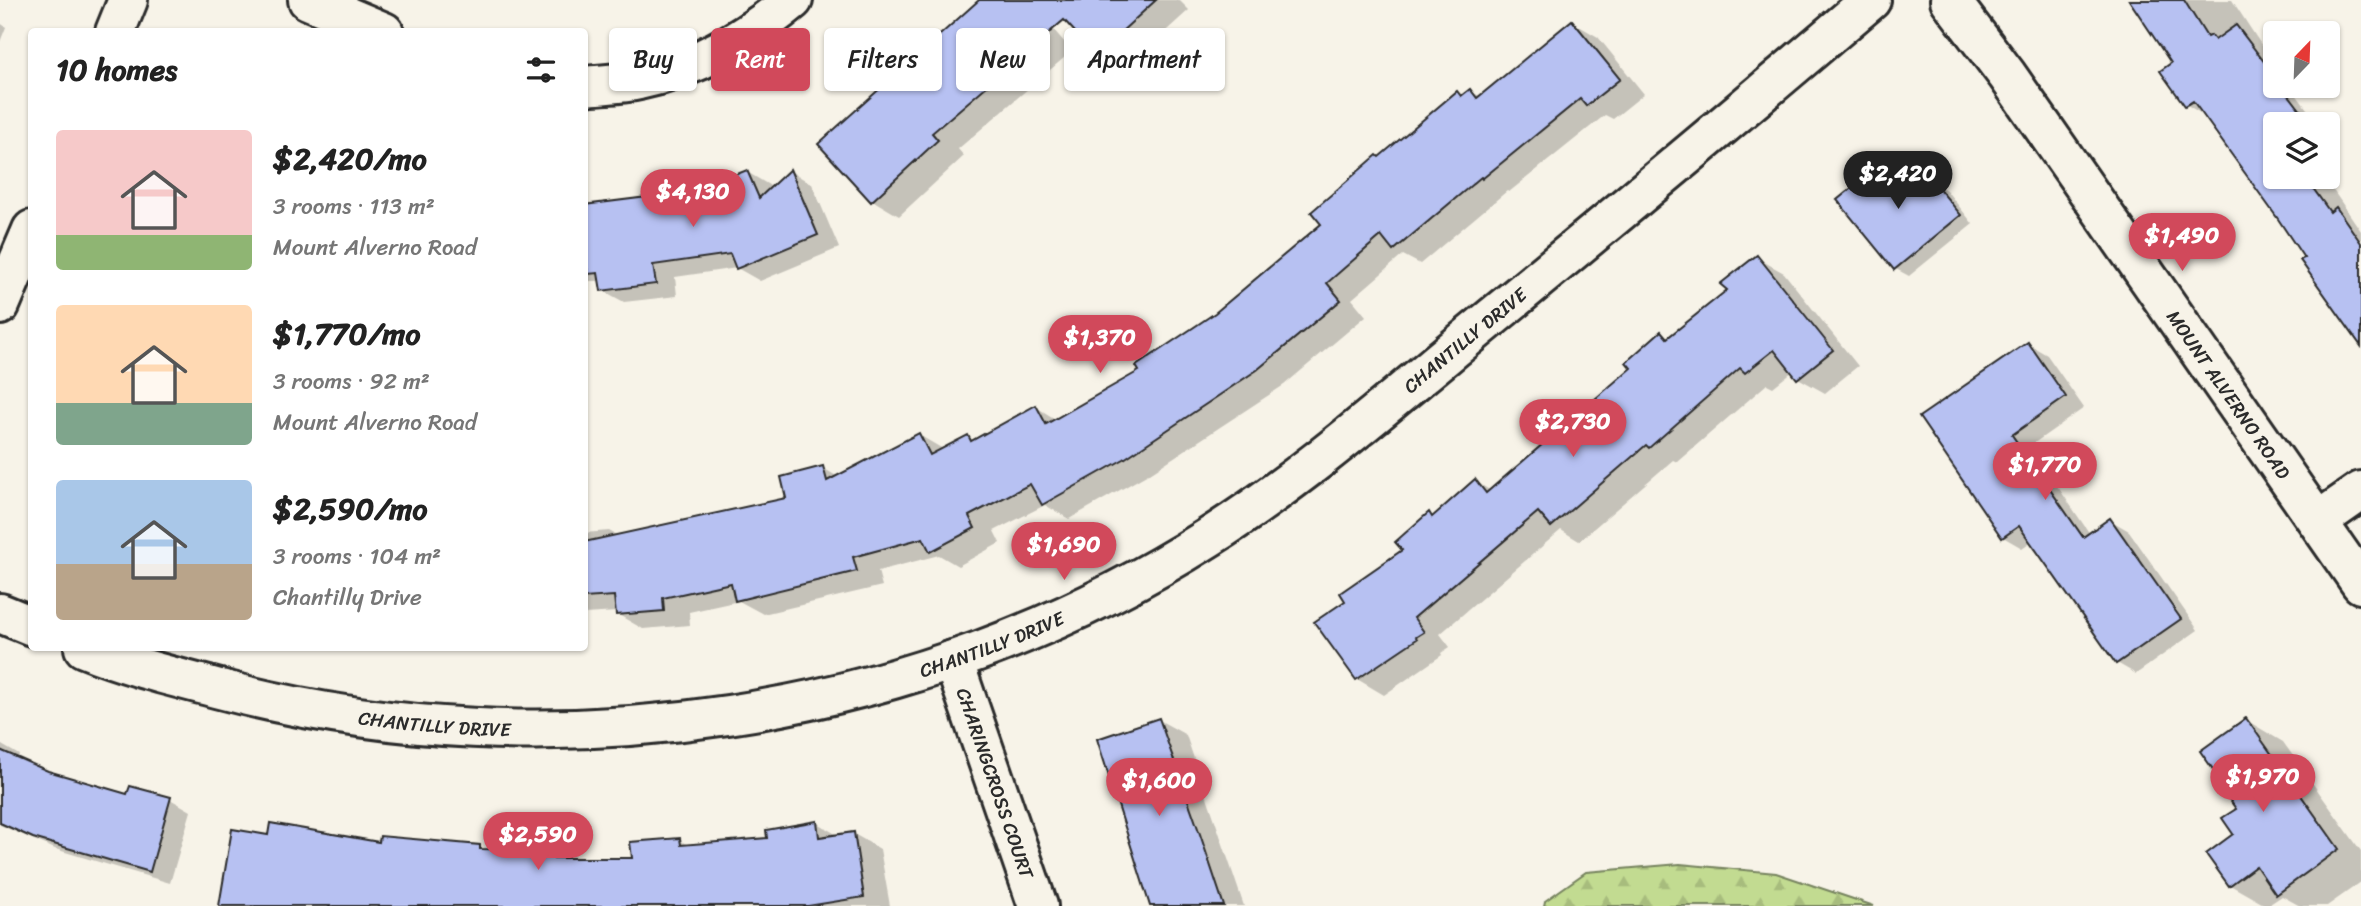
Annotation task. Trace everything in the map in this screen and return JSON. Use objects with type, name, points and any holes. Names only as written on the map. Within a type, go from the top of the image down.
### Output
[{"type":"street","points":[[117,28],[128,0]]},
{"type":"street","points":[[308,0],[374,28]]},
{"type":"street","points":[[588,86],[639,80],[702,61],[760,27],[793,0]]},
{"type":"street","name":"CHANTILLY DRIVE","points":[[92,651],[149,671],[274,704],[381,721],[489,729],[618,728],[725,716],[847,691],[953,660],[1013,638],[1112,592],[1207,539],[1297,478],[1696,149],[1871,0]]},
{"type":"street","name":"MOUNT ALVERNO ROAD","points":[[1950,0],[2007,75],[2361,584]]},
{"type":"street","points":[[0,305],[28,239]]},
{"type":"street","points":[[2318,521],[2361,491]]},
{"type":"street","points":[[0,613],[28,624]]},
{"type":"street","name":"CHARINGCROSS COURT","points":[[953,660],[1038,906]]},
{"type":"green space","points":[[1680,864],[1776,873],[1874,906],[1544,906],[1545,901],[1586,872]]},
{"type":"building","points":[[979,0],[1156,0],[1125,28],[1071,28],[1064,20],[1050,32],[1050,28],[956,28],[956,91],[981,91],[932,133],[938,140],[871,202],[818,144],[877,91],[942,91],[942,33]]},
{"type":"building","points":[[2129,0],[2184,0],[2207,37],[2211,35],[2215,40],[2236,25],[2263,60],[2263,98],[2291,98],[2302,112],[2263,112],[2263,189],[2314,189],[2330,212],[2336,207],[2361,243],[2361,346],[2300,260],[2304,258],[2278,219],[2193,101],[2185,106],[2160,71],[2171,63]]},
{"type":"building","points":[[1572,20],[1620,79],[1586,106],[1580,99],[1393,251],[1381,236],[1327,283],[1341,300],[1257,370],[1124,459],[1042,505],[1030,484],[969,516],[975,528],[930,552],[923,538],[853,557],[857,571],[735,601],[731,583],[663,598],[664,611],[616,615],[614,596],[588,598],[588,541],[786,498],[781,477],[823,466],[827,481],[919,433],[930,455],[968,435],[971,441],[1036,405],[1046,424],[1139,371],[1136,366],[1215,313],[1321,224],[1311,212],[1457,91],[1461,96],[1470,89],[1477,98]]},
{"type":"building","points":[[1893,154],[1922,189],[1932,180],[1961,215],[1894,270],[1837,200]]},
{"type":"building","points":[[790,169],[818,235],[736,269],[730,254],[653,265],[656,284],[601,291],[598,273],[588,274],[588,204],[695,191],[747,170],[759,198]]},
{"type":"building","points":[[1757,255],[1833,350],[1797,379],[1774,350],[1745,373],[1740,368],[1649,448],[1646,445],[1551,527],[1538,512],[1414,618],[1424,632],[1416,637],[1417,639],[1356,680],[1314,622],[1345,601],[1340,593],[1402,550],[1395,542],[1429,512],[1432,517],[1475,479],[1486,493],[1631,368],[1626,362],[1661,331],[1667,338],[1727,290],[1720,284]]},
{"type":"building","points":[[2028,342],[2066,397],[2012,435],[2083,537],[2110,518],[2181,619],[2116,664],[2019,526],[2002,538],[1919,417]]},
{"type":"building","points":[[1159,718],[1224,906],[1150,906],[1097,739]]},
{"type":"building","points":[[2246,718],[2339,849],[2276,895],[2256,866],[2229,886],[2206,854],[2233,834],[2222,818],[2236,809],[2222,789],[2226,788],[2200,751]]},
{"type":"building","points":[[0,750],[48,771],[127,794],[130,786],[171,797],[150,872],[33,838],[0,823]]},
{"type":"building","points":[[817,821],[819,837],[854,832],[864,897],[808,906],[219,906],[232,829],[268,835],[270,823],[379,842],[380,836],[480,845],[480,849],[552,850],[553,858],[632,858],[630,842],[680,838],[681,845],[767,838],[766,830]]}]
